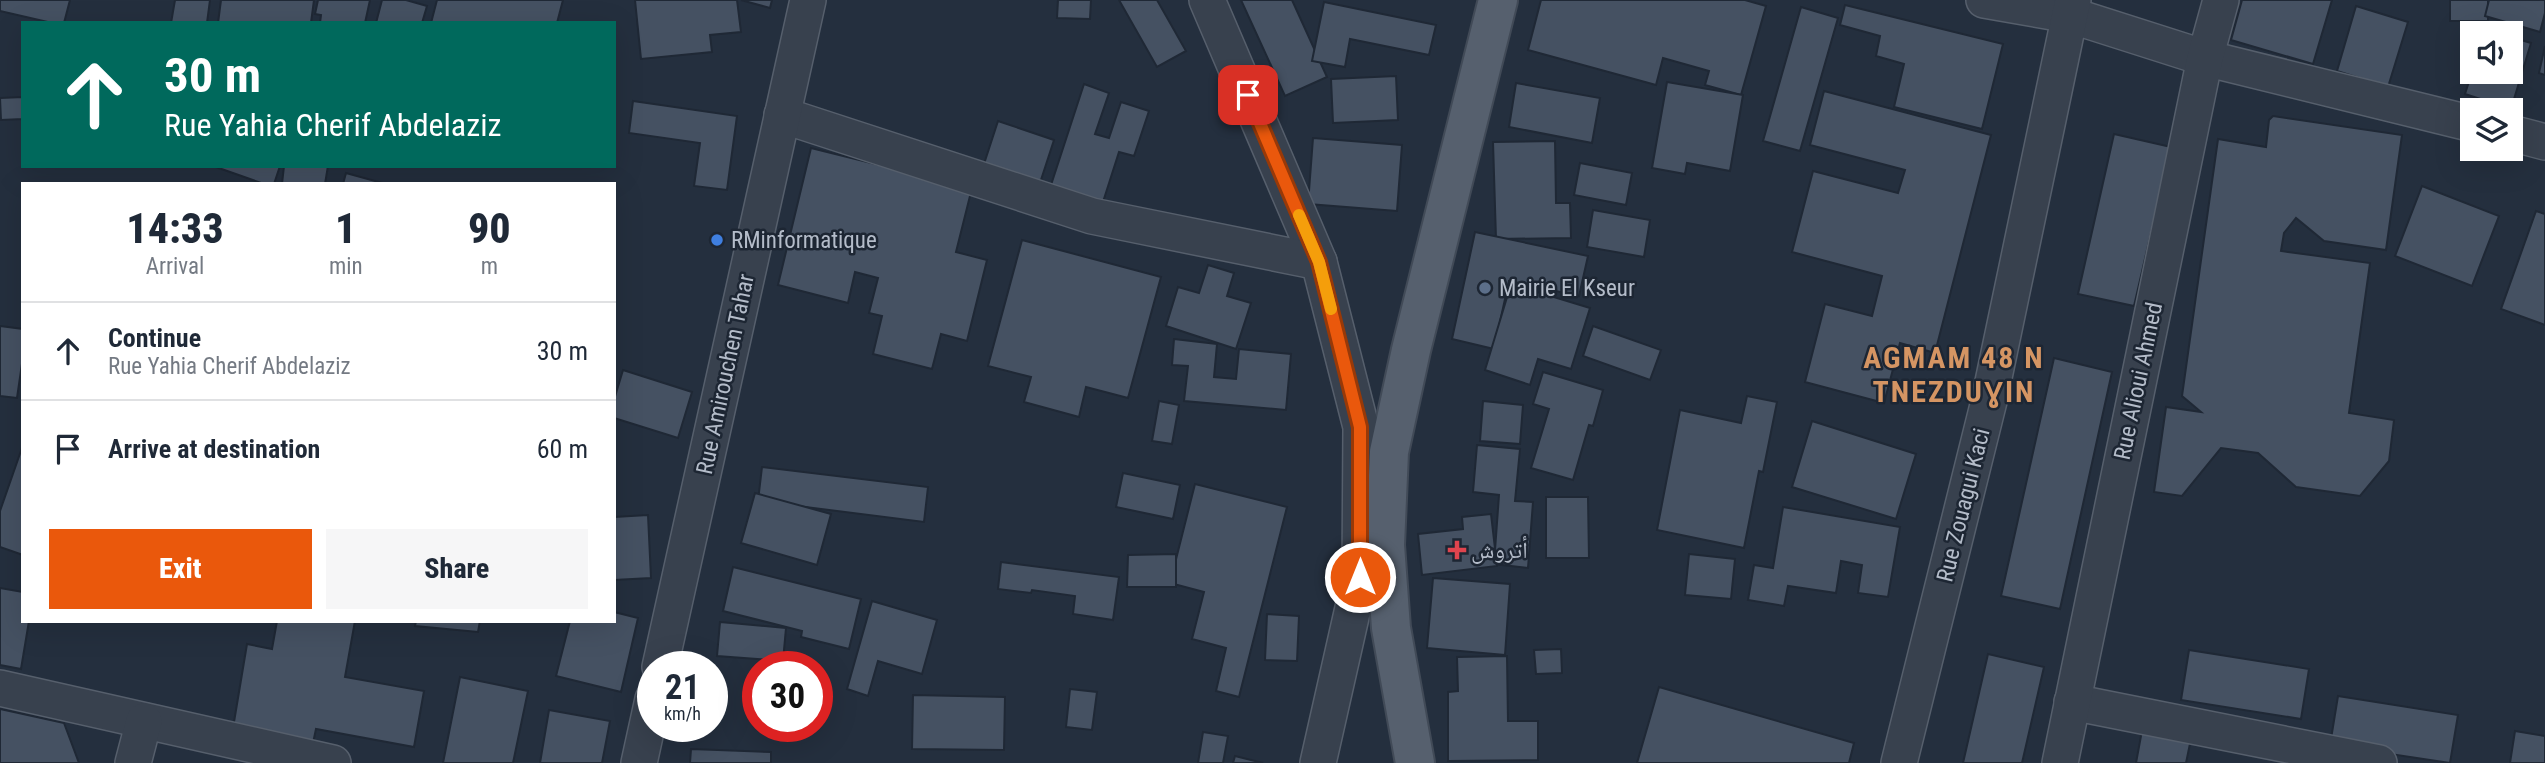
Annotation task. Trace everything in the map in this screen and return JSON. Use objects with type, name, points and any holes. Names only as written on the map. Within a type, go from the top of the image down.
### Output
[{"type":"main road","points":[[1415,763],[1391,628],[1385,545],[1389,452],[1411,350],[1499,0]]},
{"type":"street","name":"Rue Amirouchen Tahar","points":[[664,651],[808,0]]},
{"type":"street","points":[[1207,0],[1319,262],[1360,427],[1360,577],[1318,763]]},
{"type":"street","points":[[1984,0],[2072,7],[2204,58],[2460,121]]},
{"type":"street","name":"Rue Alioui Ahmed","points":[[2060,763],[2204,58],[2221,0]]},
{"type":"street","name":"Rue Zouagui Kaci","points":[[1899,763],[1989,401],[2072,7]]},
{"type":"street","points":[[782,115],[1092,216],[1319,262]]},
{"type":"street","points":[[2523,137],[2545,142]]},
{"type":"street","points":[[0,688],[333,763]]},
{"type":"street","points":[[2072,702],[2379,763]]},
{"type":"street","points":[[133,763],[144,721]]},
{"type":"street","points":[[639,763],[644,742]]},
{"type":"building","points":[[0,0],[70,0],[65,21],[43,21],[0,11]]},
{"type":"building","points":[[175,0],[210,0],[207,21],[171,21]]},
{"type":"building","points":[[221,0],[314,0],[311,21],[218,21]]},
{"type":"building","points":[[318,0],[370,0],[365,21],[320,21],[321,15],[315,14]]},
{"type":"building","points":[[382,0],[406,0],[427,6],[423,21],[377,21]]},
{"type":"building","points":[[437,0],[563,0],[558,21],[432,21]]},
{"type":"building","points":[[635,0],[737,0],[741,32],[710,35],[712,52],[641,59]]},
{"type":"building","points":[[741,0],[772,0],[770,8]]},
{"type":"building","points":[[1058,0],[1091,0],[1090,19],[1057,18]]},
{"type":"building","points":[[1119,0],[1157,0],[1186,51],[1157,67]]},
{"type":"building","points":[[1241,0],[1292,0],[1327,77],[1285,96]]},
{"type":"building","points":[[1541,0],[1745,0],[1766,6],[1741,95],[1705,85],[1709,71],[1663,58],[1656,85],[1528,50]]},
{"type":"building","points":[[2242,0],[2332,0],[2313,64],[2231,40]]},
{"type":"building","points":[[2450,0],[2488,0],[2488,21],[2450,21]]},
{"type":"building","points":[[2489,0],[2545,0],[2540,32],[2523,27],[2523,21],[2502,21],[2485,16]]},
{"type":"building","points":[[1324,2],[1436,25],[1429,55],[1350,39],[1345,67],[1312,61]]},
{"type":"building","points":[[1845,5],[2003,44],[1982,129],[1894,107],[1904,64],[1876,56],[1880,36],[1840,25]]},
{"type":"building","points":[[2356,6],[2408,22],[2388,87],[2337,71]]},
{"type":"building","points":[[1801,7],[1838,18],[1800,151],[1763,141]]},
{"type":"building","points":[[2523,41],[2531,43],[2523,69]]},
{"type":"building","points":[[2545,46],[2545,75],[2539,73]]},
{"type":"building","points":[[1396,76],[1398,120],[1333,123],[1331,79]]},
{"type":"building","points":[[1667,82],[1743,95],[1730,171],[1687,163],[1685,174],[1652,168]]},
{"type":"building","points":[[1516,83],[1600,98],[1592,143],[1509,127]]},
{"type":"building","points":[[1084,84],[1109,93],[1095,134],[1109,138],[1121,102],[1149,111],[1134,156],[1119,152],[1103,202],[1051,185]]},
{"type":"building","points":[[2468,84],[2519,84],[2514,98],[2477,98],[2465,94]]},
{"type":"building","points":[[1824,91],[1991,135],[1935,353],[1900,343],[1884,403],[1805,382],[1825,304],[1872,316],[1882,276],[1792,252],[1813,171],[1898,193],[1905,170],[1810,145]]},
{"type":"building","points":[[21,97],[21,119],[1,120],[0,98]]},
{"type":"building","points":[[633,101],[737,116],[727,190],[694,186],[700,143],[629,133]]},
{"type":"building","points":[[2273,116],[2402,135],[2386,250],[2324,241],[2296,218],[2284,233],[2281,251],[2370,263],[2349,413],[2394,420],[2389,461],[2360,496],[2296,487],[2258,453],[2221,448],[2182,496],[2154,492],[2166,407],[2201,412],[2182,396],[2218,139],[2266,147],[2269,120]]},
{"type":"building","points":[[998,121],[1054,140],[1039,186],[983,167]]},
{"type":"building","points":[[2114,134],[2171,147],[2134,306],[2078,294]]},
{"type":"building","points":[[1313,138],[1402,145],[1397,211],[1308,204]]},
{"type":"building","points":[[1555,141],[1556,203],[1570,203],[1571,238],[1496,239],[1493,142]]},
{"type":"building","points":[[811,148],[972,188],[956,252],[987,260],[967,341],[941,334],[932,369],[873,354],[882,316],[869,313],[878,278],[855,272],[848,303],[778,285]]},
{"type":"building","points":[[1580,163],[1632,173],[1626,205],[1574,195]]},
{"type":"building","points":[[219,168],[279,168],[275,182],[258,182]]},
{"type":"building","points":[[284,168],[328,168],[325,182],[282,182]]},
{"type":"building","points":[[346,173],[379,182],[344,182]]},
{"type":"building","points":[[2422,186],[2499,216],[2472,286],[2395,256]]},
{"type":"building","points":[[1593,210],[1650,220],[1644,257],[1587,247]]},
{"type":"building","points":[[2536,211],[2545,214],[2545,325],[2501,309]]},
{"type":"building","name":"Mairie El Kseur","points":[[1475,232],[1588,256],[1579,296],[1509,281],[1494,349],[1452,339]]},
{"type":"building","points":[[1022,240],[1161,277],[1128,398],[1086,387],[1079,417],[1024,402],[1031,377],[988,366]]},
{"type":"building","points":[[1208,265],[1234,273],[1227,296],[1251,303],[1236,349],[1166,326],[1178,287],[1199,293]]},
{"type":"building","points":[[1511,284],[1590,308],[1571,369],[1538,359],[1530,385],[1485,370]]},
{"type":"building","points":[[0,326],[21,329],[21,371],[17,398],[0,396]]},
{"type":"building","points":[[1593,326],[1661,350],[1650,380],[1583,356]]},
{"type":"building","points":[[1174,339],[1217,344],[1214,377],[1236,379],[1239,349],[1291,354],[1286,410],[1184,401],[1188,366],[1172,365]]},
{"type":"building","points":[[2054,358],[2112,372],[2060,609],[2001,596]]},
{"type":"building","points":[[623,370],[692,392],[678,438],[616,419],[616,393]]},
{"type":"building","points":[[1543,372],[1603,390],[1593,426],[1589,425],[1573,480],[1531,468],[1549,409],[1533,404]]},
{"type":"building","points":[[1747,396],[1777,402],[1763,472],[1759,471],[1744,548],[1657,530],[1680,410],[1741,423]]},
{"type":"building","points":[[1159,401],[1179,405],[1172,444],[1152,441]]},
{"type":"building","points":[[1483,401],[1523,405],[1520,444],[1480,441]]},
{"type":"building","points":[[1812,421],[1916,454],[1896,519],[1792,487]]},
{"type":"building","points":[[1477,445],[1520,449],[1515,501],[1533,502],[1528,568],[1494,564],[1499,495],[1473,492]]},
{"type":"building","points":[[21,451],[21,554],[0,547],[0,511]]},
{"type":"building","points":[[762,467],[928,487],[924,522],[758,501]]},
{"type":"building","points":[[1123,473],[1180,485],[1173,519],[1116,507]]},
{"type":"building","points":[[1195,484],[1287,507],[1239,697],[1216,691],[1226,648],[1192,639],[1204,592],[1170,583]]},
{"type":"building","points":[[755,493],[831,514],[817,565],[741,543]]},
{"type":"building","points":[[1546,497],[1588,497],[1589,558],[1546,558]]},
{"type":"building","points":[[1783,507],[1900,527],[1888,597],[1858,593],[1862,565],[1841,561],[1836,593],[1788,586],[1784,606],[1748,600],[1754,565],[1773,568]]},
{"type":"building","name":"أتروش","points":[[1491,514],[1497,566],[1422,575],[1418,534],[1463,529],[1462,517]]},
{"type":"building","points":[[648,515],[651,578],[616,580],[616,517]]},
{"type":"building","points":[[1176,554],[1176,587],[1127,587],[1128,555]]},
{"type":"building","points":[[1689,554],[1735,559],[1731,599],[1685,595]]},
{"type":"building","points":[[1001,562],[1119,577],[1113,620],[1073,614],[1075,596],[998,589]]},
{"type":"building","points":[[733,567],[861,599],[849,649],[801,637],[802,631],[723,611]]},
{"type":"building","points":[[1433,578],[1510,584],[1505,655],[1427,648]]},
{"type":"building","points":[[0,588],[21,592],[21,623],[29,623],[21,669],[0,665]]},
{"type":"building","points":[[872,601],[937,620],[922,674],[878,661],[868,696],[847,689]]},
{"type":"building","points":[[616,612],[638,618],[621,692],[556,676],[569,623],[616,623]]},
{"type":"building","points":[[1267,614],[1299,616],[1297,661],[1265,660]]},
{"type":"building","points":[[720,622],[786,628],[784,651],[742,651],[742,658],[728,657],[728,651],[717,651]]},
{"type":"building","points":[[277,623],[355,623],[345,677],[424,691],[414,747],[316,729],[312,748],[232,734],[247,644],[272,649]]},
{"type":"building","points":[[416,623],[480,623],[478,632],[415,626]]},
{"type":"building","points":[[1561,649],[1562,673],[1536,674],[1534,650]]},
{"type":"building","points":[[2189,650],[2309,669],[2301,719],[2181,700]]},
{"type":"building","points":[[1988,654],[2044,667],[2022,763],[1963,763]]},
{"type":"building","points":[[1507,656],[1508,721],[1538,721],[1538,760],[1448,761],[1448,692],[1458,691],[1457,657]]},
{"type":"building","points":[[460,677],[528,691],[513,763],[443,763]]},
{"type":"building","points":[[1659,687],[1854,743],[1849,763],[1637,763]]},
{"type":"building","points":[[1070,689],[1097,692],[1092,730],[1066,727]]},
{"type":"building","points":[[913,695],[1005,697],[1004,750],[912,749]]},
{"type":"building","points":[[2338,696],[2458,715],[2450,763],[2330,745]]},
{"type":"building","points":[[0,709],[64,723],[79,763],[0,763]]},
{"type":"building","points":[[549,710],[610,721],[602,763],[540,763]]},
{"type":"building","points":[[2143,725],[2192,734],[2186,763],[2136,763]]},
{"type":"building","points":[[2515,731],[2545,736],[2545,763],[2510,763]]},
{"type":"building","points":[[1203,732],[1228,736],[1223,763],[1198,763]]},
{"type":"building","points":[[691,749],[771,752],[771,763],[690,763]]},
{"type":"building","points":[[1235,756],[1263,763],[1233,763]]},
{"type":"slow traffic","points":[[1299,215],[1319,262],[1331,309]]},
{"type":"place","name":"RMinformatique","points":[[717,240]]},
{"type":"place","name":"Mairie El Kseur","points":[[1485,288]]},
{"type":"place","name":"أتروش","points":[[1457,550]]},
{"type":"district","name":"AGMAM 48 N TNEZDUƔIN","points":[[1954,375]]},
{"type":"route","points":[[1248,95],[1319,262],[1360,427],[1360,577]]}]
